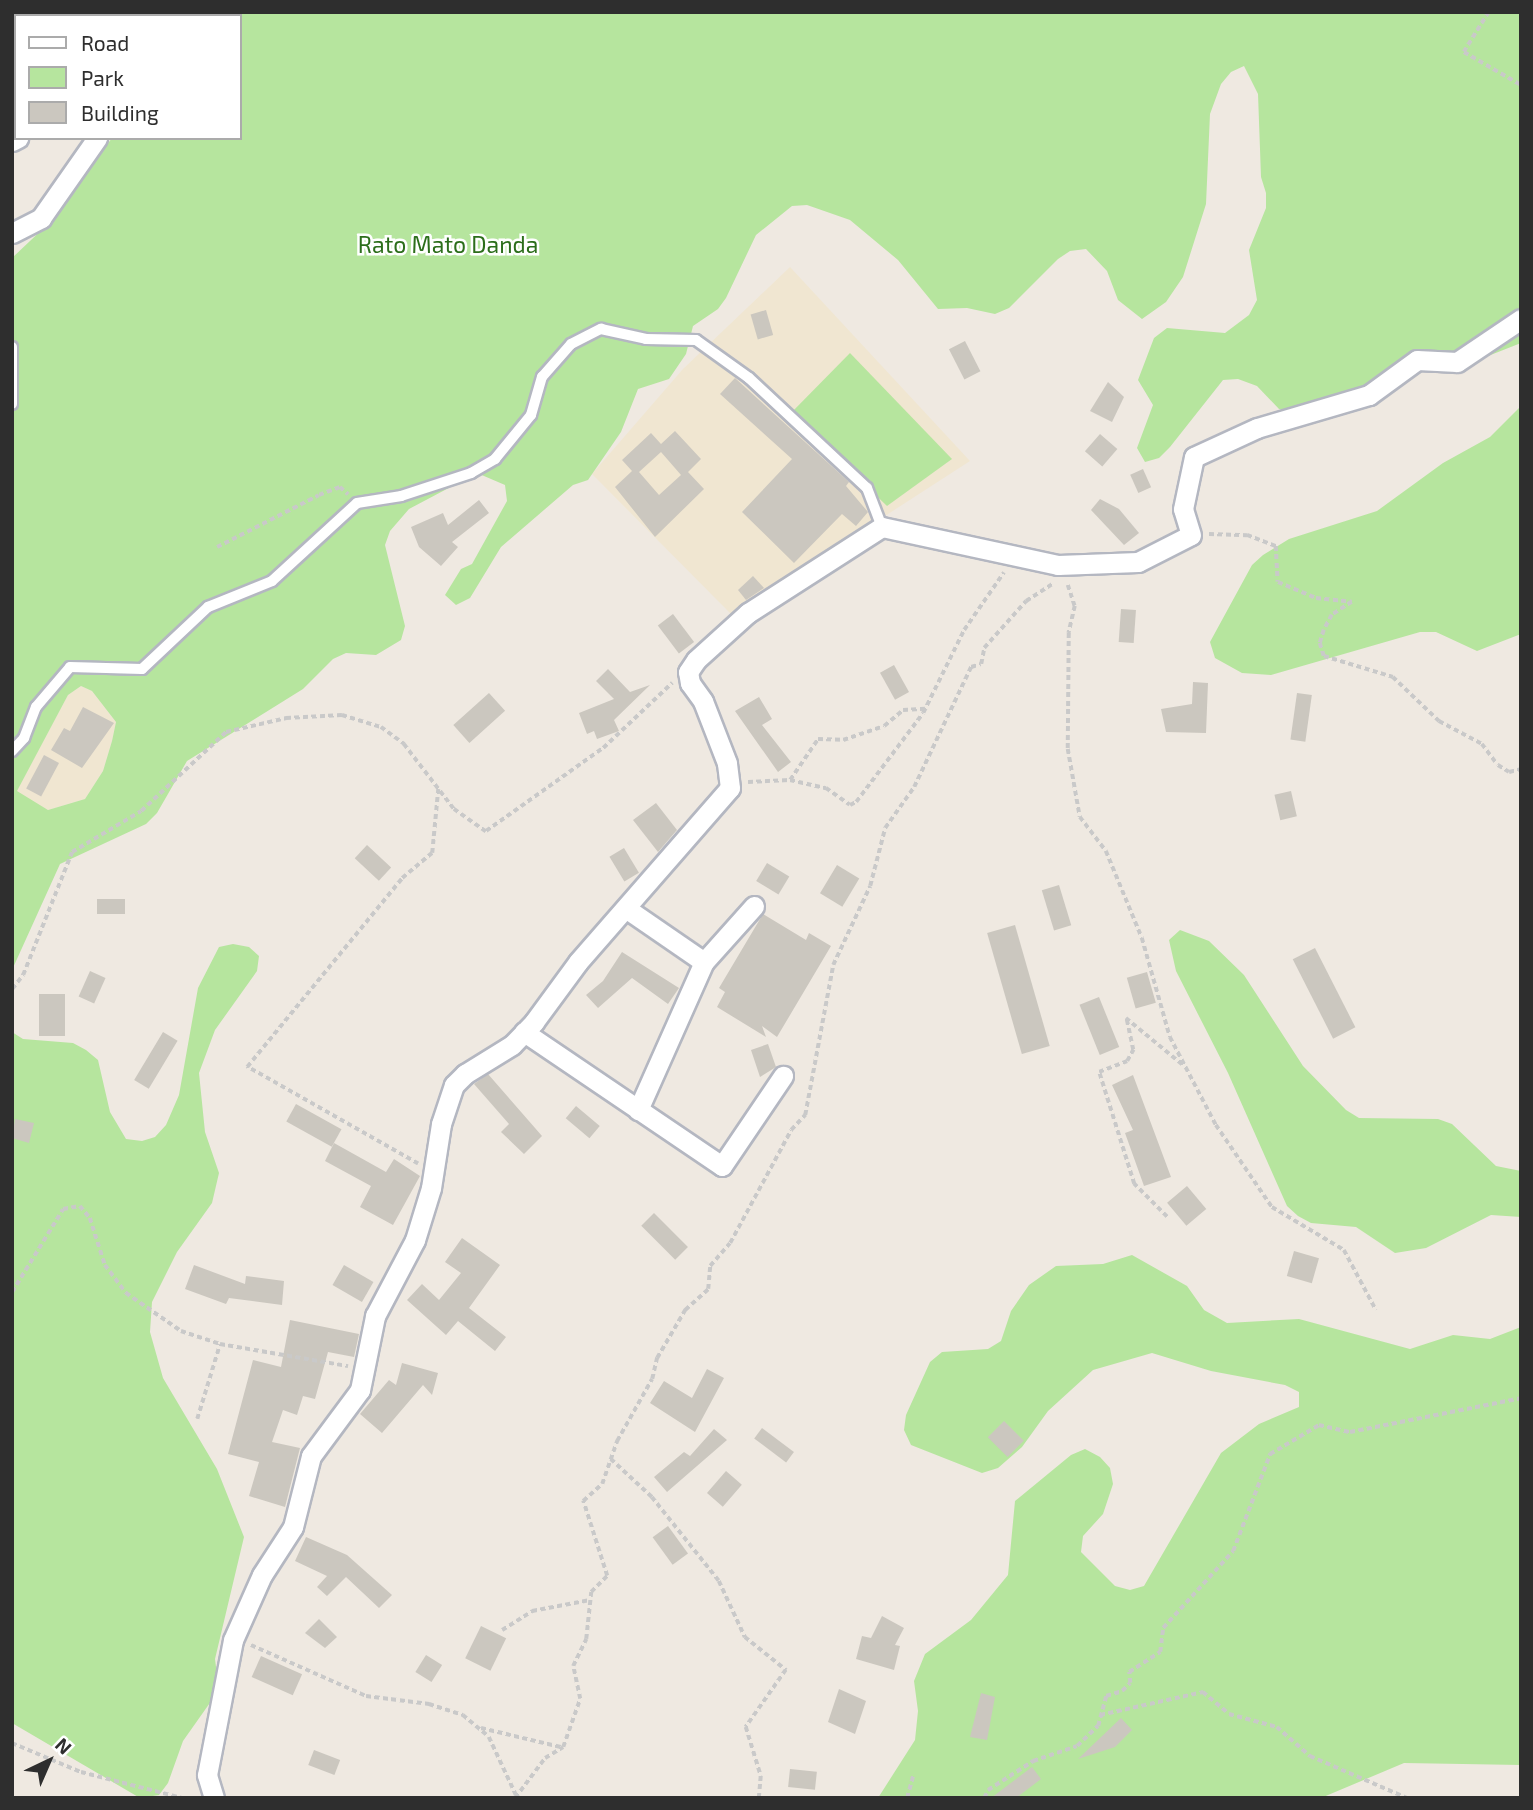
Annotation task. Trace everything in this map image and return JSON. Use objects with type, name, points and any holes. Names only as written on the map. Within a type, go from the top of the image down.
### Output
[{"type":"street","points":[[12,233],[41,218],[96,140]]},
{"type":"street","points":[[214,1798],[207,1774],[233,1640],[262,1575],[293,1527],[311,1456],[360,1391],[367,1370],[375,1316],[415,1240],[431,1188],[431,1170],[454,1085],[524,1032],[578,962],[730,788],[727,764],[688,672],[748,614],[882,527],[1016,556],[1073,564],[1138,562],[1191,535],[1183,509],[1194,457],[1257,428],[1369,396],[1418,360],[1457,362],[1521,318]]},
{"type":"street","points":[[638,1110],[704,962],[754,906]]},
{"type":"street","points":[[627,909],[704,962]]},
{"type":"street","points":[[524,1032],[722,1166],[783,1076]]},
{"type":"lane","points":[[12,751],[24,738],[36,707],[70,667],[142,669],[208,607],[272,581],[357,503],[401,496],[471,473],[495,459],[531,415],[542,377],[571,344],[601,329],[646,340],[696,340],[749,377],[867,488],[882,527]]},
{"type":"lane","points":[[12,347],[12,404]]},
{"type":"path","points":[[1489,12],[1464,52],[1521,85]]},
{"type":"path","points":[[217,547],[340,487],[357,503]]},
{"type":"path","points":[[1191,535],[1232,533],[1276,546],[1278,582],[1316,598],[1352,602],[1332,615],[1324,630],[1320,643],[1324,656],[1393,677],[1439,721],[1482,744],[1498,765],[1509,772],[1521,769]]},
{"type":"path","points":[[730,788],[757,779],[790,780],[826,788],[850,805],[856,802],[925,709],[964,630],[1016,556]]},
{"type":"path","points":[[1073,564],[1069,584],[1075,606],[1069,633],[1068,749],[1080,817],[1106,852],[1142,938],[1170,1037],[1216,1125],[1272,1207],[1344,1250],[1376,1310]]},
{"type":"path","points":[[233,1640],[366,1696],[429,1704],[463,1715],[489,1737],[516,1796],[545,1758],[563,1747],[580,1699],[573,1666],[586,1639],[591,1592],[607,1576],[583,1501],[602,1484],[611,1459],[652,1379],[657,1358],[685,1310],[708,1289],[710,1266],[730,1243],[791,1130],[805,1115],[833,965],[870,886],[885,828],[914,787],[971,667],[981,664],[984,649],[1026,601],[1049,584],[1069,584]]},
{"type":"path","points":[[12,989],[23,975],[72,852],[141,811],[226,732],[286,718],[342,715],[381,727],[404,744],[454,809],[474,826],[486,831],[498,827],[603,748],[659,692],[688,672]]},
{"type":"path","points":[[790,780],[818,739],[843,740],[884,726],[903,710],[925,709]]},
{"type":"path","points":[[431,1170],[247,1067],[395,886],[432,853],[438,786]]},
{"type":"path","points":[[1167,1217],[1134,1184],[1099,1072],[1128,1061],[1133,1050],[1126,1018],[1185,1067]]},
{"type":"path","points":[[12,1292],[63,1209],[80,1206],[90,1218],[105,1265],[126,1293],[181,1331],[220,1344],[367,1370]]},
{"type":"path","points":[[197,1419],[220,1344]]},
{"type":"path","points":[[984,1798],[988,1790],[1033,1761],[1077,1746],[1098,1726],[1106,1696],[1122,1691],[1130,1683],[1129,1672],[1160,1652],[1163,1628],[1233,1551],[1270,1454],[1319,1425],[1349,1432],[1521,1398]]},
{"type":"path","points":[[611,1459],[652,1497],[719,1581],[745,1637],[786,1670],[746,1727],[761,1776],[759,1798]]},
{"type":"path","points":[[502,1630],[532,1611],[590,1600]]},
{"type":"path","points":[[1100,1715],[1203,1692],[1229,1714],[1278,1727],[1310,1756],[1407,1798]]},
{"type":"path","points":[[479,1728],[563,1747]]},
{"type":"path","points":[[12,1744],[80,1772],[182,1798]]},
{"type":"path","points":[[907,1798],[913,1776]]},
{"type":"shaded area","points":[[790,267],[970,461],[732,615],[592,474],[683,369]]},
{"type":"shaded area","points":[[81,686],[92,691],[116,722],[112,741],[103,771],[85,799],[48,810],[16,792],[68,695]]},
{"type":"green space","name":"Rato Mato Danda","points":[[45,12],[1521,12],[1521,343],[1488,356],[1422,359],[1338,416],[1279,409],[1257,386],[1238,379],[1223,380],[1170,447],[1159,458],[1145,462],[1137,448],[1153,405],[1138,380],[1154,338],[1167,328],[1225,333],[1249,315],[1257,300],[1249,250],[1266,208],[1266,193],[1261,177],[1258,94],[1244,66],[1231,72],[1221,84],[1210,114],[1206,204],[1183,277],[1166,302],[1142,319],[1118,300],[1107,271],[1086,249],[1070,251],[1058,259],[1009,308],[995,314],[967,308],[938,309],[898,260],[850,220],[807,205],[792,206],[756,235],[726,298],[718,309],[693,326],[686,354],[669,379],[638,389],[621,432],[588,480],[573,485],[501,547],[470,598],[456,605],[445,595],[461,569],[472,564],[507,501],[505,485],[477,473],[409,509],[390,531],[385,545],[405,626],[401,640],[376,655],[346,653],[333,659],[303,689],[187,761],[157,813],[146,824],[60,864],[12,970],[12,258],[48,224],[111,140],[242,140],[242,14],[44,14]],"holes":[[[81,686],[92,691],[116,722],[103,771],[85,799],[48,810],[17,791],[68,695]]]},
{"type":"green space","points":[[850,353],[952,459],[887,506],[791,413]]},
{"type":"green space","points":[[1521,406],[1521,634],[1477,651],[1436,632],[1420,632],[1271,675],[1242,673],[1215,658],[1210,642],[1252,565],[1263,555],[1289,539],[1377,511],[1443,463],[1490,437]]},
{"type":"green space","points":[[1180,930],[1209,941],[1244,975],[1303,1066],[1346,1110],[1359,1118],[1438,1119],[1452,1124],[1496,1166],[1521,1171],[1521,1217],[1491,1215],[1426,1248],[1395,1253],[1356,1227],[1311,1223],[1298,1216],[1287,1206],[1228,1073],[1176,971],[1169,940]]},
{"type":"green space","points":[[233,944],[249,947],[259,956],[257,971],[215,1030],[199,1073],[205,1132],[219,1173],[212,1203],[177,1252],[152,1302],[150,1332],[163,1378],[217,1469],[244,1537],[215,1659],[219,1690],[183,1741],[168,1783],[159,1795],[140,1798],[12,1723],[12,1032],[23,1039],[73,1043],[86,1050],[98,1060],[110,1112],[126,1139],[142,1141],[155,1137],[166,1125],[179,1095],[198,988],[219,947]]},
{"type":"green space","points":[[1132,1255],[1187,1286],[1204,1310],[1227,1323],[1299,1319],[1410,1349],[1453,1335],[1490,1339],[1521,1327],[1521,1765],[1404,1763],[1321,1798],[878,1798],[915,1740],[918,1711],[914,1681],[925,1654],[971,1620],[1008,1575],[1015,1501],[1071,1455],[1085,1449],[1100,1457],[1110,1468],[1113,1484],[1103,1514],[1083,1536],[1081,1552],[1115,1586],[1130,1590],[1144,1586],[1221,1453],[1259,1424],[1299,1407],[1299,1392],[1285,1385],[1211,1371],[1152,1353],[1093,1370],[1048,1411],[1022,1447],[998,1468],[982,1473],[911,1445],[904,1430],[906,1415],[930,1362],[942,1352],[988,1349],[1001,1341],[1011,1311],[1029,1285],[1056,1266],[1103,1264]]},
{"type":"building","points":[[766,310],[773,335],[758,339],[751,314]]},
{"type":"building","points":[[965,341],[980,371],[964,379],[949,349]]},
{"type":"building","points":[[735,378],[849,482],[846,486],[868,512],[856,526],[842,514],[794,563],[742,512],[792,459],[720,394]]},
{"type":"building","points":[[1108,382],[1124,397],[1112,422],[1090,411]]},
{"type":"building","points":[[675,431],[701,459],[688,472],[704,489],[655,537],[615,487],[632,471],[622,460],[651,433],[661,444]],"holes":[[[661,452],[681,475],[659,495],[639,472]]]},
{"type":"building","points":[[1100,434],[1117,449],[1102,466],[1085,451]]},
{"type":"building","points":[[1143,469],[1151,487],[1138,493],[1130,475]]},
{"type":"building","points":[[1100,499],[1119,509],[1139,533],[1124,545],[1091,510]]},
{"type":"building","points":[[479,500],[489,513],[452,542],[458,547],[441,566],[419,547],[411,527],[443,513],[448,525]]},
{"type":"building","points":[[753,576],[764,588],[746,600],[738,590]]},
{"type":"building","points":[[1121,609],[1136,610],[1134,643],[1119,642]]},
{"type":"building","points":[[673,614],[694,642],[679,653],[658,625]]},
{"type":"building","points":[[894,665],[909,692],[895,700],[880,673]]},
{"type":"building","points":[[608,669],[630,692],[650,685],[614,720],[619,731],[597,739],[594,731],[587,734],[579,713],[614,699],[596,681]]},
{"type":"building","points":[[1193,682],[1208,683],[1206,733],[1166,732],[1161,709],[1192,704]]},
{"type":"building","points":[[489,693],[505,711],[469,743],[453,725]]},
{"type":"building","points":[[1297,693],[1312,695],[1305,742],[1290,740]]},
{"type":"building","points":[[759,697],[772,719],[762,725],[791,762],[778,772],[735,711]]},
{"type":"building","points":[[83,707],[114,723],[82,768],[51,750],[64,728],[70,731]]},
{"type":"building","points":[[44,755],[59,763],[41,797],[26,789]]},
{"type":"building","points":[[1291,791],[1297,816],[1280,820],[1274,795]]},
{"type":"building","points":[[656,803],[677,830],[658,852],[633,820]]},
{"type":"building","points":[[367,845],[391,868],[379,881],[355,858]]},
{"type":"building","points":[[624,848],[639,873],[624,882],[609,857]]},
{"type":"building","points":[[767,863],[789,876],[778,894],[756,881]]},
{"type":"building","points":[[837,865],[859,878],[842,907],[820,893]]},
{"type":"building","points":[[1059,885],[1071,925],[1054,930],[1042,890]]},
{"type":"building","points":[[97,899],[125,899],[125,914],[97,914]]},
{"type":"building","points":[[763,914],[806,940],[809,933],[831,946],[777,1037],[762,1026],[766,1037],[717,1007],[725,992],[719,988]]},
{"type":"building","points":[[1015,925],[1050,1046],[1022,1054],[987,933]]},
{"type":"building","points":[[1315,948],[1355,1027],[1333,1039],[1293,959]]},
{"type":"building","points":[[622,952],[679,988],[668,1004],[632,978],[598,1008],[586,995],[603,981]]},
{"type":"building","points":[[90,971],[106,978],[94,1003],[79,997]]},
{"type":"building","points":[[1147,972],[1156,1003],[1136,1009],[1127,978]]},
{"type":"building","points":[[39,994],[65,994],[65,1036],[39,1036]]},
{"type":"building","points":[[1099,997],[1119,1047],[1100,1055],[1080,1005]]},
{"type":"building","points":[[163,1032],[178,1041],[149,1089],[134,1080]]},
{"type":"building","points":[[768,1044],[776,1067],[760,1077],[751,1050]]},
{"type":"building","points":[[488,1074],[542,1136],[524,1154],[501,1132],[509,1124],[474,1084]]},
{"type":"building","points":[[1133,1075],[1171,1177],[1144,1186],[1125,1133],[1133,1130],[1112,1085]]},
{"type":"building","points":[[296,1104],[341,1129],[332,1147],[286,1121]]},
{"type":"building","points":[[576,1106],[600,1126],[589,1138],[566,1118]]},
{"type":"building","points":[[15,1119],[34,1123],[29,1143],[12,1138]]},
{"type":"building","points":[[334,1143],[386,1172],[394,1159],[420,1176],[393,1225],[360,1207],[371,1186],[325,1161]]},
{"type":"building","points":[[1187,1186],[1206,1209],[1186,1226],[1167,1203]]},
{"type":"building","points":[[654,1213],[688,1247],[675,1260],[641,1226]]},
{"type":"building","points":[[462,1238],[500,1265],[469,1308],[506,1337],[495,1351],[458,1321],[446,1335],[407,1300],[422,1284],[439,1300],[461,1273],[445,1262]]},
{"type":"building","points":[[1294,1251],[1319,1258],[1312,1283],[1287,1276]]},
{"type":"building","points":[[194,1265],[245,1284],[246,1276],[284,1281],[282,1305],[229,1298],[226,1304],[185,1289]]},
{"type":"building","points":[[344,1265],[373,1282],[362,1302],[333,1285]]},
{"type":"building","points":[[290,1320],[359,1334],[354,1357],[328,1352],[315,1399],[303,1396],[297,1415],[283,1410],[272,1442],[300,1448],[285,1507],[249,1496],[259,1462],[228,1454],[253,1360],[281,1367]]},
{"type":"building","points":[[402,1363],[438,1373],[432,1395],[423,1385],[382,1433],[360,1414],[389,1380],[396,1385]]},
{"type":"building","points":[[707,1369],[724,1378],[695,1432],[650,1403],[664,1381],[692,1398]]},
{"type":"building","points":[[1004,1421],[1024,1441],[1008,1457],[988,1437]]},
{"type":"building","points":[[762,1428],[794,1452],[786,1462],[754,1438]]},
{"type":"building","points":[[714,1429],[727,1440],[667,1492],[654,1477],[684,1452],[690,1456]]},
{"type":"building","points":[[726,1471],[742,1485],[723,1507],[707,1493]]},
{"type":"building","points":[[668,1526],[688,1554],[673,1565],[653,1537]]},
{"type":"building","points":[[306,1537],[347,1555],[392,1595],[379,1608],[346,1577],[327,1596],[317,1587],[327,1576],[295,1561]]},
{"type":"building","points":[[882,1616],[904,1628],[895,1645],[900,1646],[894,1670],[856,1659],[862,1636],[871,1638]]},
{"type":"building","points":[[319,1619],[337,1637],[325,1648],[305,1633]]},
{"type":"building","points":[[481,1626],[506,1638],[490,1671],[465,1658]]},
{"type":"building","points":[[426,1655],[442,1665],[432,1682],[415,1672]]},
{"type":"building","points":[[261,1656],[302,1674],[293,1695],[252,1677]]},
{"type":"building","points":[[839,1689],[866,1701],[855,1734],[828,1722]]},
{"type":"building","points":[[981,1693],[995,1697],[987,1740],[970,1737]]},
{"type":"building","points":[[1121,1718],[1132,1730],[1115,1747],[1078,1759]]},
{"type":"building","points":[[314,1750],[340,1760],[334,1775],[308,1765]]},
{"type":"building","points":[[1032,1767],[1041,1779],[1016,1798],[991,1798]]},
{"type":"building","points":[[790,1769],[817,1772],[815,1790],[788,1787]]}]
